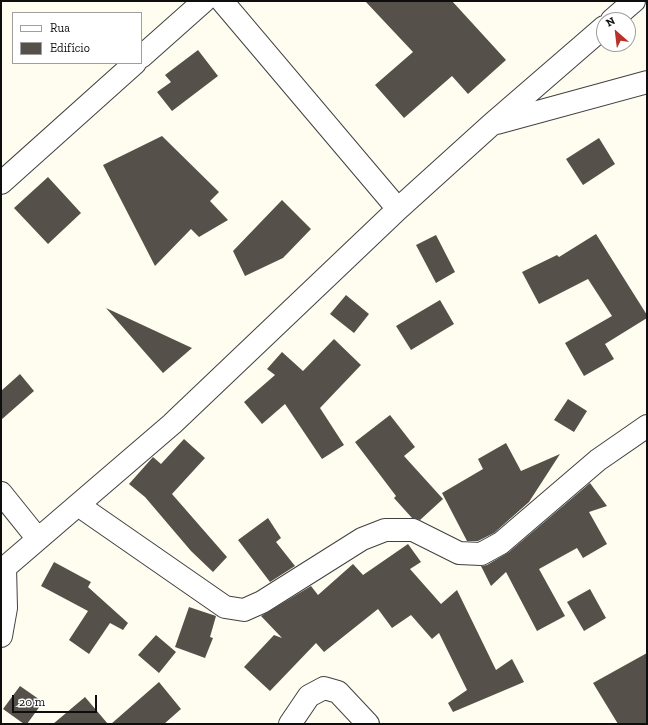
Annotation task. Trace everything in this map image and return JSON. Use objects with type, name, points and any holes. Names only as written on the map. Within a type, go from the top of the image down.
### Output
[{"type":"street","points":[[142,56],[204,1]]},
{"type":"street","points":[[222,1],[398,209]]},
{"type":"street","points":[[621,12],[634,1]]},
{"type":"street","points":[[1,636],[6,608],[3,569],[172,424],[398,209],[492,124],[596,34]]},
{"type":"street","points":[[1,183],[133,64]]},
{"type":"street","points":[[492,124],[647,82]]},
{"type":"street","points":[[78,505],[225,607],[244,610],[262,602],[362,539],[385,530],[412,530],[459,553],[481,554],[501,543],[598,460],[647,426]]},
{"type":"street","points":[[1,493],[38,539]]},
{"type":"street","points":[[290,724],[309,696],[324,688],[338,692],[368,724]]},
{"type":"building","points":[[365,1],[452,1],[506,60],[468,94],[452,76],[404,118],[375,85],[413,52]]},
{"type":"building","points":[[198,50],[218,76],[172,111],[157,92],[171,82],[165,75]]},
{"type":"building","points":[[162,136],[219,192],[210,201],[228,220],[199,237],[191,229],[155,266],[103,165]]},
{"type":"building","points":[[599,138],[615,164],[583,185],[566,159]]},
{"type":"building","points":[[48,177],[81,213],[48,244],[14,208]]},
{"type":"building","points":[[282,200],[311,229],[283,258],[245,276],[233,251]]},
{"type":"building","points":[[596,234],[647,315],[647,318],[605,344],[614,359],[584,376],[565,343],[612,316],[588,279],[539,304],[522,272],[557,255],[559,257]]},
{"type":"building","points":[[436,235],[455,272],[436,283],[416,245]]},
{"type":"building","points":[[346,295],[369,314],[354,333],[330,314]]},
{"type":"building","points":[[440,300],[454,324],[411,350],[396,326]]},
{"type":"building","points":[[106,308],[192,348],[163,373]]},
{"type":"building","points":[[334,339],[361,365],[320,408],[344,445],[322,459],[285,404],[262,424],[244,402],[275,375],[267,369],[282,352],[303,371]]},
{"type":"building","points":[[20,374],[34,391],[1,420],[1,391]]},
{"type":"building","points":[[568,399],[587,411],[574,432],[554,420]]},
{"type":"building","points":[[390,415],[415,447],[404,456],[443,499],[420,520],[412,518],[394,498],[396,496],[355,442]]},
{"type":"building","points":[[184,439],[205,458],[172,494],[227,557],[213,572],[191,551],[145,497],[129,484],[153,457],[161,464]]},
{"type":"building","points":[[506,443],[521,471],[560,454],[529,502],[494,533],[478,541],[467,541],[442,493],[483,469],[478,459]]},
{"type":"building","points":[[590,483],[607,506],[589,512],[607,544],[583,558],[577,548],[539,569],[565,616],[537,631],[506,572],[491,586],[481,566],[487,565],[509,552]]},
{"type":"building","points":[[268,518],[281,538],[276,542],[295,566],[270,582],[238,540]]},
{"type":"building","points":[[408,544],[421,562],[410,569],[441,604],[457,590],[496,670],[512,659],[524,682],[453,712],[448,703],[467,690],[439,633],[432,639],[411,615],[392,628],[378,609],[324,652],[316,643],[270,691],[244,667],[274,635],[282,638],[261,616],[311,586],[318,595],[353,564],[363,575]]},
{"type":"building","points":[[54,562],[91,582],[88,587],[128,623],[123,630],[110,623],[89,654],[69,640],[88,611],[41,586]]},
{"type":"building","points":[[590,589],[606,618],[584,631],[567,602]]},
{"type":"building","points":[[189,607],[216,616],[210,637],[213,638],[205,658],[175,647]]},
{"type":"building","points":[[156,635],[176,652],[159,673],[138,655]]},
{"type":"building","points":[[647,653],[647,724],[618,724],[593,683]]},
{"type":"building","points":[[159,682],[181,709],[164,724],[111,724]]},
{"type":"building","points":[[20,686],[43,702],[27,724],[24,724],[3,709]]},
{"type":"building","points":[[85,697],[108,724],[53,724]]}]
